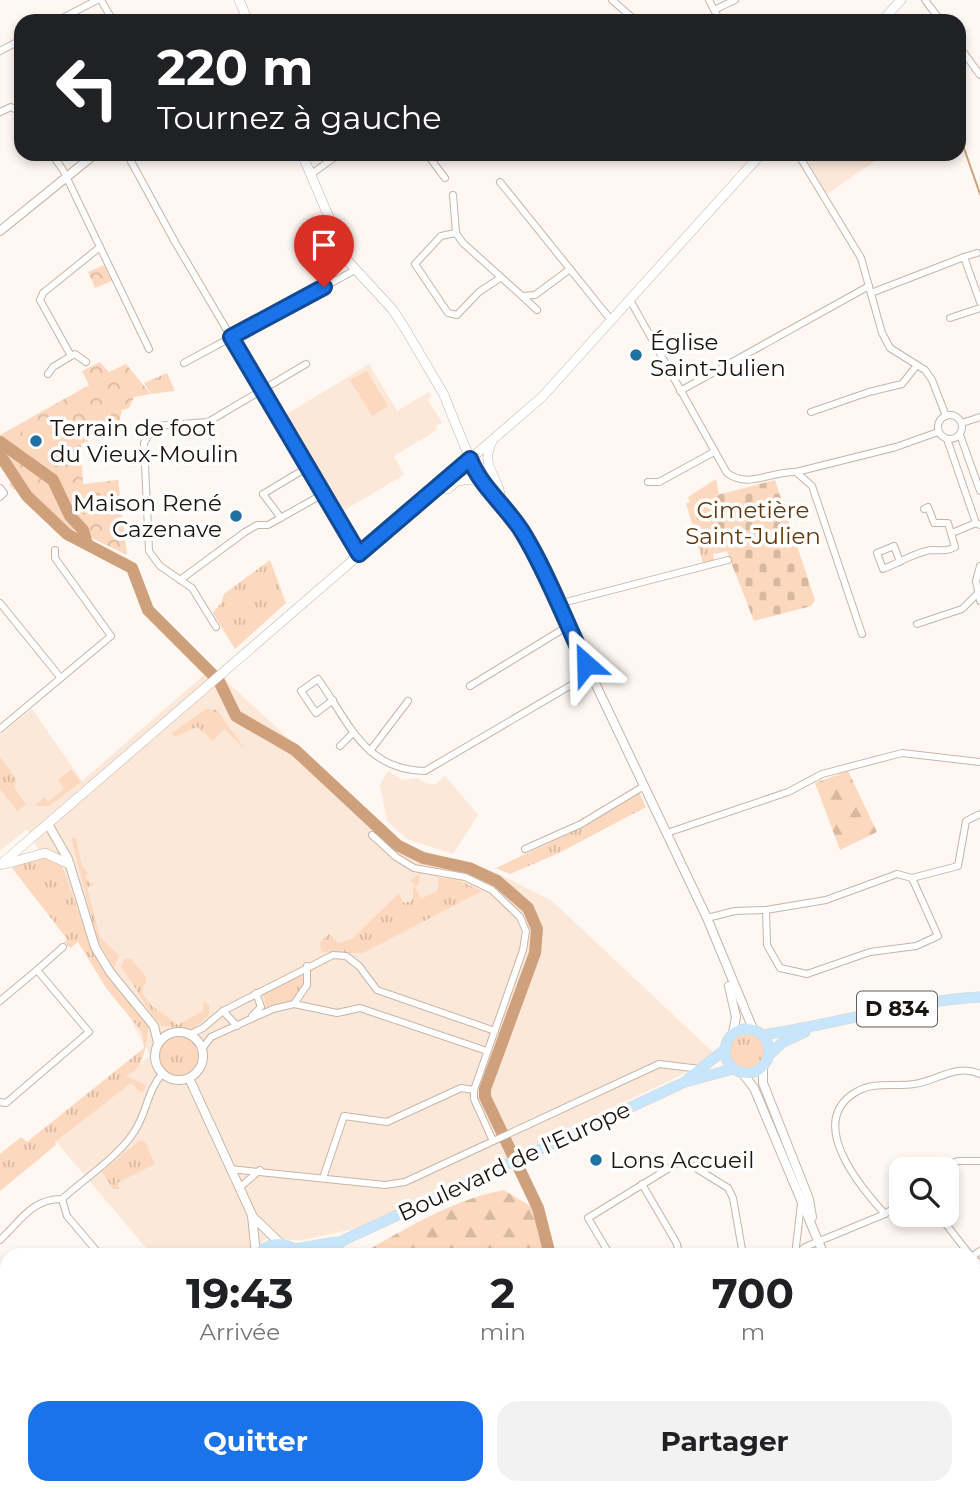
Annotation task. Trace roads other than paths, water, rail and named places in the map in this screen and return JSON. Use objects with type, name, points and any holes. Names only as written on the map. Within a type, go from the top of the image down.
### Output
[{"type":"main road","points":[[888,14],[901,0]]},
{"type":"main road","points":[[305,161],[329,222],[355,270],[393,310],[411,339],[443,393],[470,459]]},
{"type":"main road","points":[[0,866],[542,397],[755,161]]},
{"type":"main road","points":[[492,440],[487,461],[488,470],[500,487],[501,501]]},
{"type":"main road","points":[[435,488],[448,489],[456,481],[472,479],[493,491]]},
{"type":"main road","points":[[0,866],[45,853],[69,864]]},
{"type":"main road","name":"D 834","points":[[757,1032],[816,1027],[883,1011],[980,998]]},
{"type":"main road","name":"D 834","points":[[769,1055],[783,1042],[816,1027]]},
{"type":"main road","points":[[757,1032],[769,1055],[762,1068],[744,1074],[733,1069],[724,1050],[733,1033],[757,1032]]},
{"type":"main road","name":"Boulevard de l'Europe","points":[[685,1082],[724,1050]]},
{"type":"main road","name":"Boulevard de l'Europe","points":[[313,1248],[344,1240],[685,1082],[733,1069]]},
{"type":"main road","name":"Boulevard de l'Europe","points":[[333,1248],[344,1240]]},
{"type":"main road","points":[[265,1248],[280,1243],[290,1248]]},
{"type":"street","points":[[71,14],[99,0]]},
{"type":"street","points":[[612,0],[628,14]]},
{"type":"street","points":[[714,10],[735,0]]},
{"type":"street","points":[[925,0],[936,14]]},
{"type":"street","points":[[709,1],[716,14]]},
{"type":"street","points":[[966,55],[979,72]]},
{"type":"street","points":[[57,161],[67,177],[149,349]]},
{"type":"street","points":[[0,231],[86,161]]},
{"type":"street","points":[[131,161],[359,554]]},
{"type":"street","points":[[310,175],[329,161]]},
{"type":"street","points":[[433,161],[445,178]]},
{"type":"street","points":[[802,161],[861,258],[882,333],[890,348],[917,365],[932,380],[946,416]]},
{"type":"street","points":[[500,182],[611,320]]},
{"type":"street","points":[[453,195],[456,233],[500,278],[537,310]]},
{"type":"street","points":[[456,233],[441,236],[415,264],[448,313],[457,315],[478,292],[500,278]]},
{"type":"street","points":[[71,356],[40,300],[43,293],[100,247]]},
{"type":"street","points":[[680,391],[870,290],[977,253]]},
{"type":"street","points":[[964,257],[980,302]]},
{"type":"street","points":[[523,296],[535,295],[570,269]]},
{"type":"street","points":[[184,363],[355,270]]},
{"type":"street","points":[[630,300],[714,452],[727,473],[736,480],[748,482],[796,472],[896,447],[938,432]]},
{"type":"street","points":[[950,318],[980,308]]},
{"type":"street","points":[[48,374],[53,367],[75,354],[86,362]]},
{"type":"street","points":[[216,627],[192,589],[160,566],[149,551],[144,443],[154,426],[208,422],[306,363]]},
{"type":"street","points":[[811,412],[869,391],[902,384],[917,365]]},
{"type":"street","points":[[938,432],[940,421],[946,416],[957,417],[962,423],[960,435],[980,491]]},
{"type":"street","points":[[962,423],[980,417]]},
{"type":"street","points":[[938,432],[947,439],[978,524],[952,533]]},
{"type":"street","points":[[947,439],[960,435]]},
{"type":"street","points":[[648,482],[659,482],[714,452]]},
{"type":"street","points":[[470,459],[474,469],[501,501],[525,536],[667,833],[706,918],[726,970],[757,1032]]},
{"type":"street","points":[[281,518],[263,494],[308,467]]},
{"type":"street","points":[[796,472],[812,486],[862,634]]},
{"type":"street","points":[[180,580],[245,532],[281,518],[323,494]]},
{"type":"street","points":[[900,562],[931,550],[944,552],[955,547],[948,523],[934,523],[928,508],[924,509]]},
{"type":"street","points":[[0,729],[111,636],[55,558],[55,550]]},
{"type":"street","points":[[558,604],[728,560]]},
{"type":"street","points":[[917,624],[962,609],[979,598],[976,581],[980,566]]},
{"type":"street","points":[[0,603],[60,677]]},
{"type":"street","points":[[470,686],[568,626]]},
{"type":"street","points":[[333,700],[316,713],[301,691],[318,679],[333,700],[353,733],[370,751],[383,762],[402,771],[425,771],[590,674]]},
{"type":"street","points":[[370,751],[408,701]]},
{"type":"street","points":[[340,746],[353,733]]},
{"type":"street","points":[[667,833],[788,792],[822,774],[902,753],[980,762]]},
{"type":"street","points":[[525,849],[581,824],[644,786]]},
{"type":"street","points":[[706,918],[735,911],[825,900],[897,874],[912,878],[958,866],[967,821],[980,814]]},
{"type":"street","points":[[48,824],[69,864],[95,947],[110,972],[154,1026],[159,1043]]},
{"type":"street","points":[[372,835],[396,858],[414,868],[465,877],[482,884],[505,901],[520,917],[526,931],[523,950],[474,1090],[474,1099],[500,1138]]},
{"type":"street","points":[[766,909],[767,945],[780,968],[807,974],[870,952],[916,946],[938,936],[912,878]]},
{"type":"street","points":[[0,1001],[63,947]]},
{"type":"street","points":[[154,1026],[170,1034],[189,1035],[223,1011],[333,955],[346,956],[359,966],[377,990],[495,1031]]},
{"type":"street","points":[[294,1004],[307,985],[307,966]]},
{"type":"street","points":[[0,1102],[6,1103],[89,1032],[37,970]]},
{"type":"street","points":[[726,970],[736,1017],[733,1033]]},
{"type":"street","points":[[245,1022],[261,1007],[256,993]]},
{"type":"street","points":[[170,1034],[159,1043],[154,1056],[162,1074],[175,1080],[189,1078],[202,1063],[202,1049],[211,1037],[273,1009],[294,1004],[337,1013],[360,1008],[487,1051]]},
{"type":"street","points":[[223,1011],[237,1026]]},
{"type":"street","points":[[189,1035],[202,1049]]},
{"type":"street","points":[[230,1170],[260,1170],[397,1184],[659,1064],[700,1069]]},
{"type":"street","points":[[762,1068],[763,1083],[809,1199],[813,1224]]},
{"type":"street","points":[[885,1214],[860,1188],[843,1157],[837,1123],[847,1099],[868,1087],[915,1084],[951,1071],[970,1070],[980,1074]]},
{"type":"street","points":[[0,1240],[30,1208],[43,1201],[62,1199],[134,1134],[146,1109],[152,1086],[162,1074]]},
{"type":"street","points":[[744,1074],[754,1088],[822,1248]]},
{"type":"street","points":[[189,1078],[252,1215],[256,1248]]},
{"type":"street","points":[[323,1178],[344,1116],[387,1122],[460,1088],[474,1090]]},
{"type":"street","points":[[959,1161],[980,1161]]},
{"type":"street","points":[[606,1248],[588,1218],[679,1162],[691,1165],[728,1188],[733,1198],[742,1248]]},
{"type":"street","points":[[239,1188],[260,1170]]},
{"type":"street","points":[[642,1184],[678,1248]]},
{"type":"street","points":[[62,1199],[67,1216],[94,1248]]},
{"type":"street","points":[[796,1248],[802,1203]]},
{"type":"street","points":[[807,1248],[889,1211]]},
{"type":"street","points":[[252,1215],[280,1243]]},
{"type":"street","points":[[949,1227],[966,1248]]},
{"type":"waterway","points":[[966,154],[980,194]]},
{"type":"waterway","points":[[0,442],[53,480],[70,516],[83,530],[87,544]]},
{"type":"waterway","points":[[0,455],[27,496],[67,534],[132,568],[148,610],[219,681],[236,716],[295,750],[397,845],[423,858],[469,868],[497,881],[528,908],[537,929],[535,953],[485,1089],[485,1097],[538,1208],[548,1248]]},
{"type":"place","name":"Église Saint-Julien","points":[[636,355]]},
{"type":"place","name":"Terrain de foot du Vieux-Moulin","points":[[36,441]]},
{"type":"place","name":"Maison René Cazenave","points":[[236,516]]},
{"type":"place","name":"Lons Accueil","points":[[596,1160]]},
{"type":"park label","name":"Cimetière Saint-Julien","points":[[753,523]]}]
